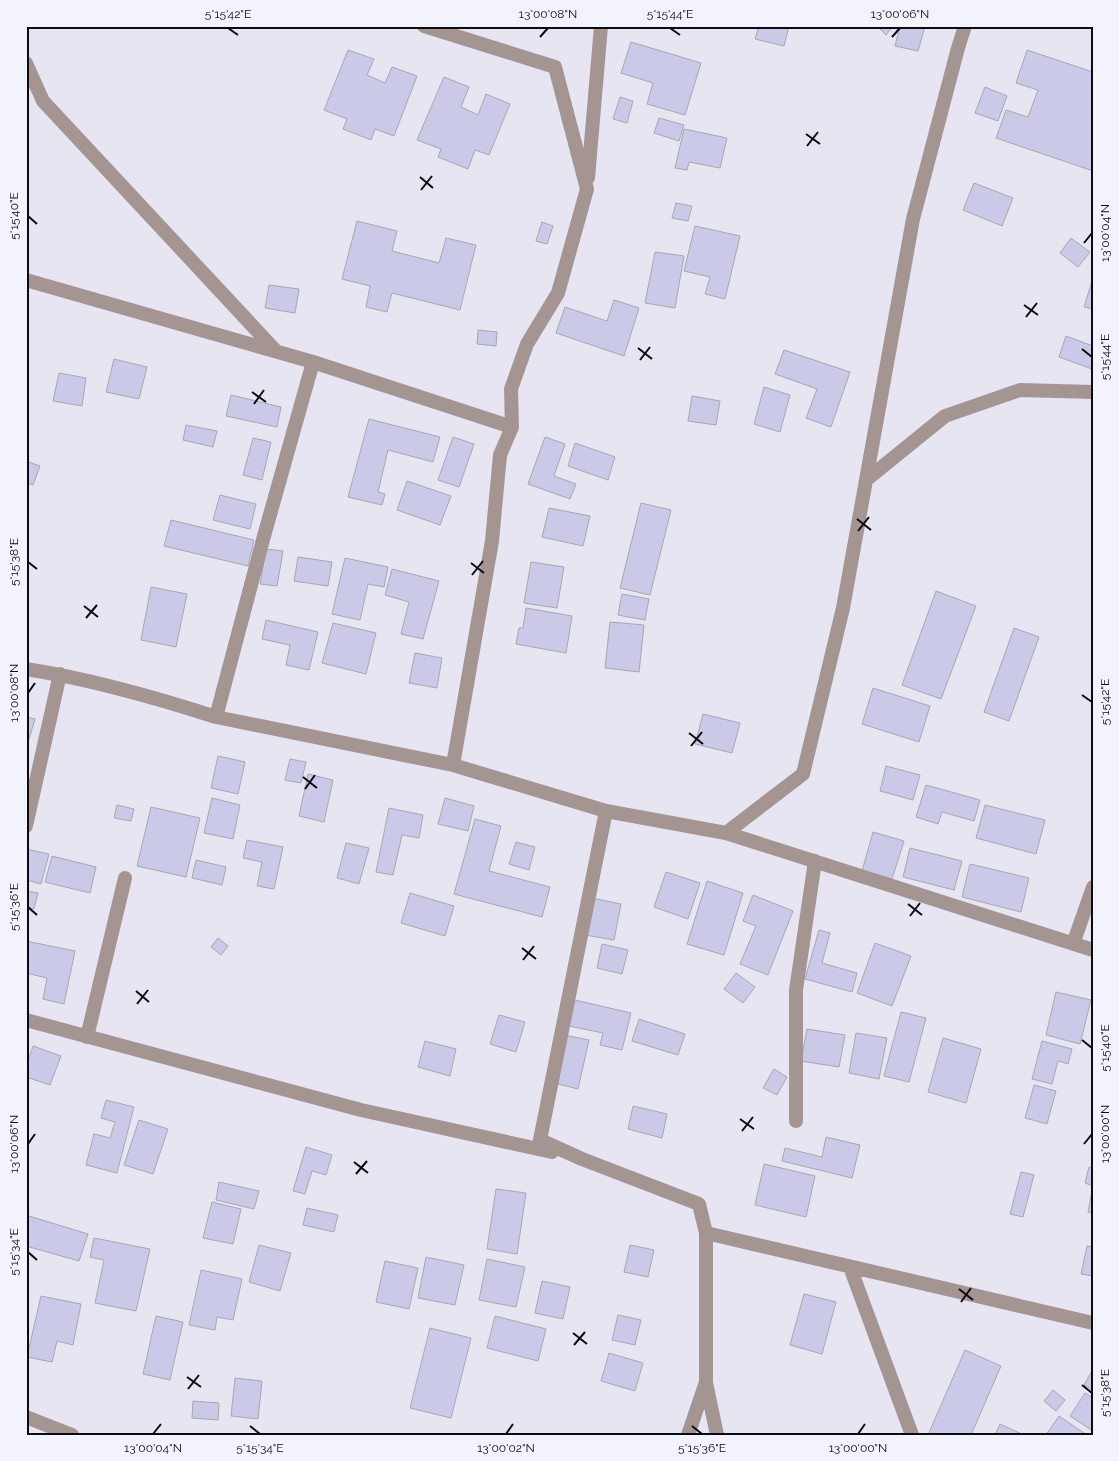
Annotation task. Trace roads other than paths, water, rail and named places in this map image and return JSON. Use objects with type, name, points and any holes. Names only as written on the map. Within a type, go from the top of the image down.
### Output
[{"type":"street","points":[[424,26],[555,67],[587,189]]},
{"type":"street","points":[[453,765],[492,541],[500,455],[512,427],[512,389],[527,344],[558,293],[587,189],[601,26]]},
{"type":"street","points":[[726,833],[803,774],[843,608],[913,219],[965,26]]},
{"type":"street","points":[[26,63],[43,101],[276,351]]},
{"type":"street","points":[[26,280],[313,362],[512,427]]},
{"type":"street","points":[[216,717],[313,362]]},
{"type":"street","points":[[866,480],[946,416],[1020,390],[1093,392]]},
{"type":"street","points":[[26,669],[60,674],[216,717],[453,765],[606,811],[726,833],[1093,950]]},
{"type":"street","points":[[26,826],[60,674]]},
{"type":"street","points":[[606,811],[540,1140],[582,1159],[699,1204],[706,1233],[706,1382],[717,1435]]},
{"type":"street","points":[[796,1121],[796,990],[816,861]]},
{"type":"street","points":[[87,1037],[125,878]]},
{"type":"street","points":[[1073,944],[1093,887]]},
{"type":"street","points":[[26,1020],[361,1110],[582,1159]]},
{"type":"street","points":[[706,1233],[1093,1323]]},
{"type":"street","points":[[850,1267],[912,1435]]},
{"type":"street","points":[[688,1435],[706,1382]]},
{"type":"street","points":[[26,1417],[72,1435]]}]
